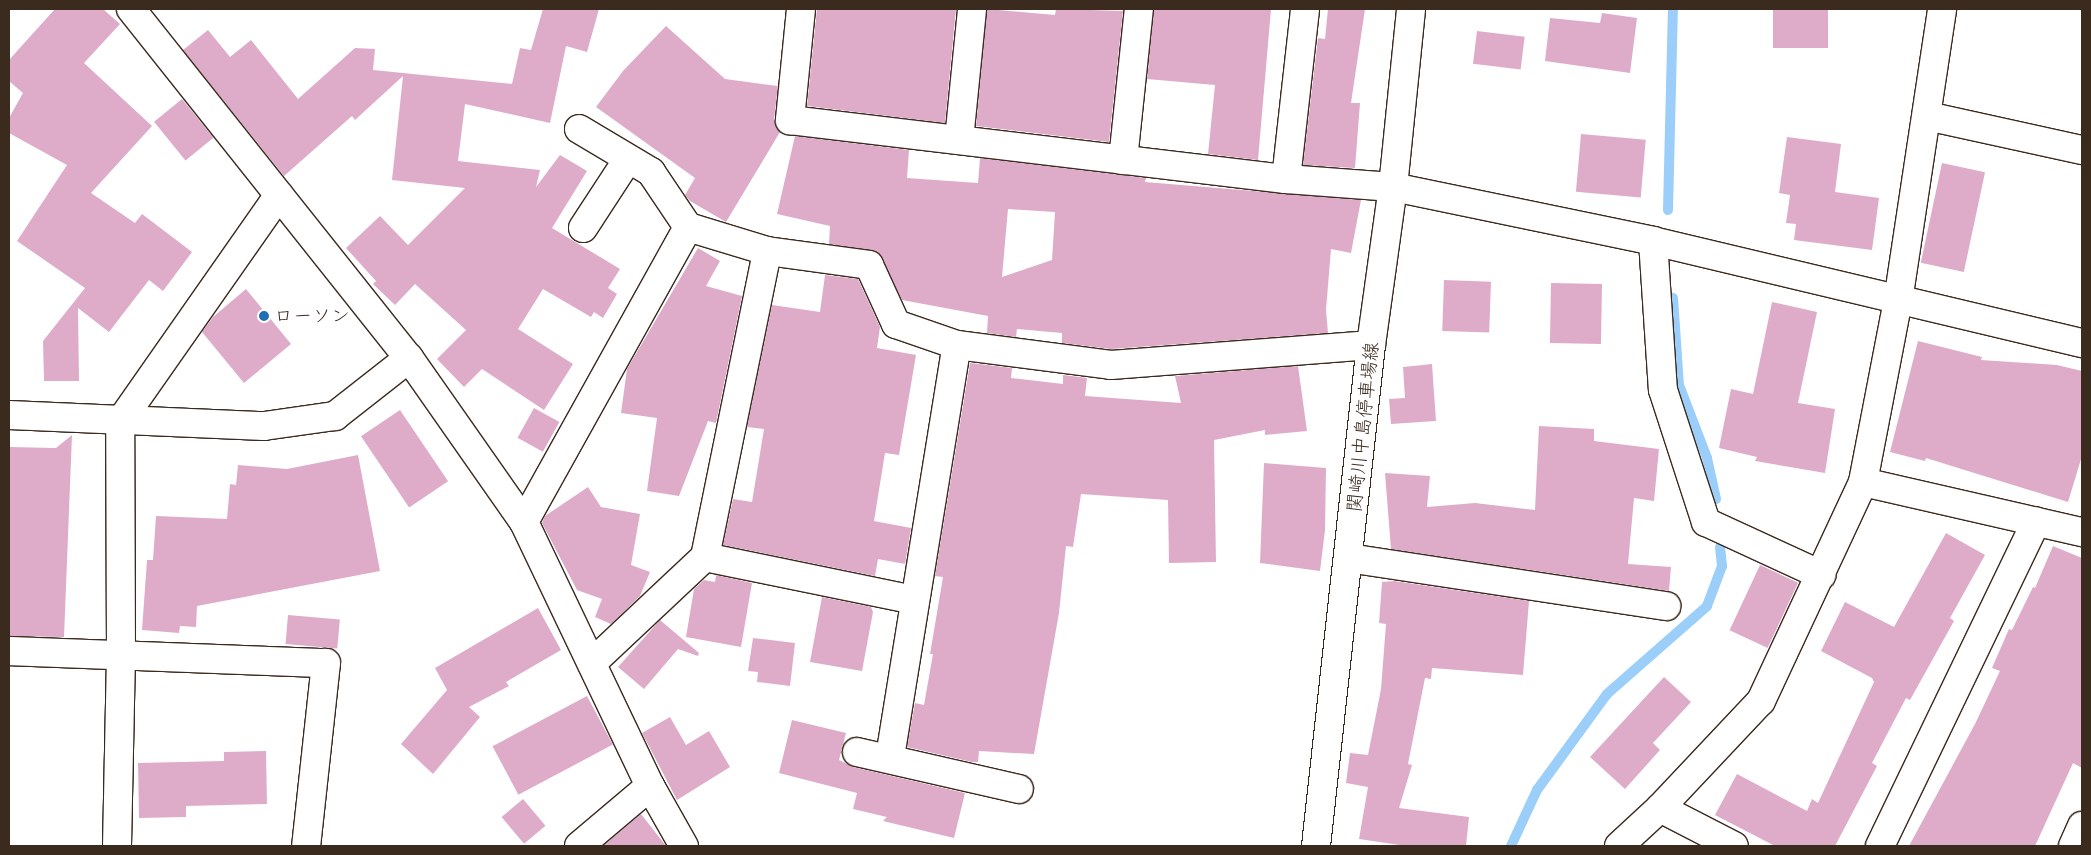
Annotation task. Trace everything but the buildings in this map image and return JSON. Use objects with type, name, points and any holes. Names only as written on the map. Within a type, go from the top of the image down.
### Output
[{"type":"street","points":[[131,9],[409,358],[524,522],[650,786],[684,846]]},
{"type":"street","points":[[802,9],[790,120],[1286,179],[1393,187],[1653,241],[1898,301],[2082,343]]},
{"type":"street","points":[[959,140],[972,9]]},
{"type":"street","points":[[1123,160],[1139,9]]},
{"type":"street","points":[[1286,179],[1305,9]]},
{"type":"street","name":"関崎川中島停車場線","points":[[1316,846],[1372,345],[1393,187],[1411,9]]},
{"type":"street","points":[[1618,846],[1660,808],[1761,701],[1822,575],[1863,482],[1898,301],[1942,9]]},
{"type":"street","points":[[1926,116],[2082,150]]},
{"type":"street","points":[[579,130],[651,172],[688,227],[767,250],[869,266],[896,324],[957,345],[1111,365],[1372,345]]},
{"type":"street","points":[[583,228],[628,159]]},
{"type":"street","points":[[117,846],[121,653],[120,422],[279,195]]},
{"type":"street","points":[[524,522],[688,227]]},
{"type":"street","points":[[1653,241],[1663,390],[1706,522],[1822,575]]},
{"type":"street","points":[[592,663],[705,557],[767,250]]},
{"type":"street","points":[[890,757],[957,345]]},
{"type":"street","points":[[9,415],[120,422],[264,426],[335,416],[409,358]]},
{"type":"street","points":[[1863,482],[2082,532]]},
{"type":"street","points":[[1880,846],[2036,522]]},
{"type":"street","points":[[705,557],[915,600]]},
{"type":"street","points":[[1348,558],[1666,606]]},
{"type":"street","points":[[9,651],[121,653],[326,662],[306,846]]},
{"type":"street","points":[[857,752],[890,757],[1019,789]]},
{"type":"street","points":[[579,846],[650,786]]},
{"type":"street","points":[[1660,808],[1734,846]]},
{"type":"street","points":[[2073,846],[2082,826]]},
{"type":"waterway","points":[[1668,210],[1673,9]]},
{"type":"waterway","points":[[1673,298],[1679,385],[1707,458],[1716,499]]},
{"type":"waterway","points":[[1511,846],[1537,790],[1607,694],[1707,606],[1722,566],[1720,547]]},
{"type":"place","name":"ローソン","points":[[264,316]]}]
